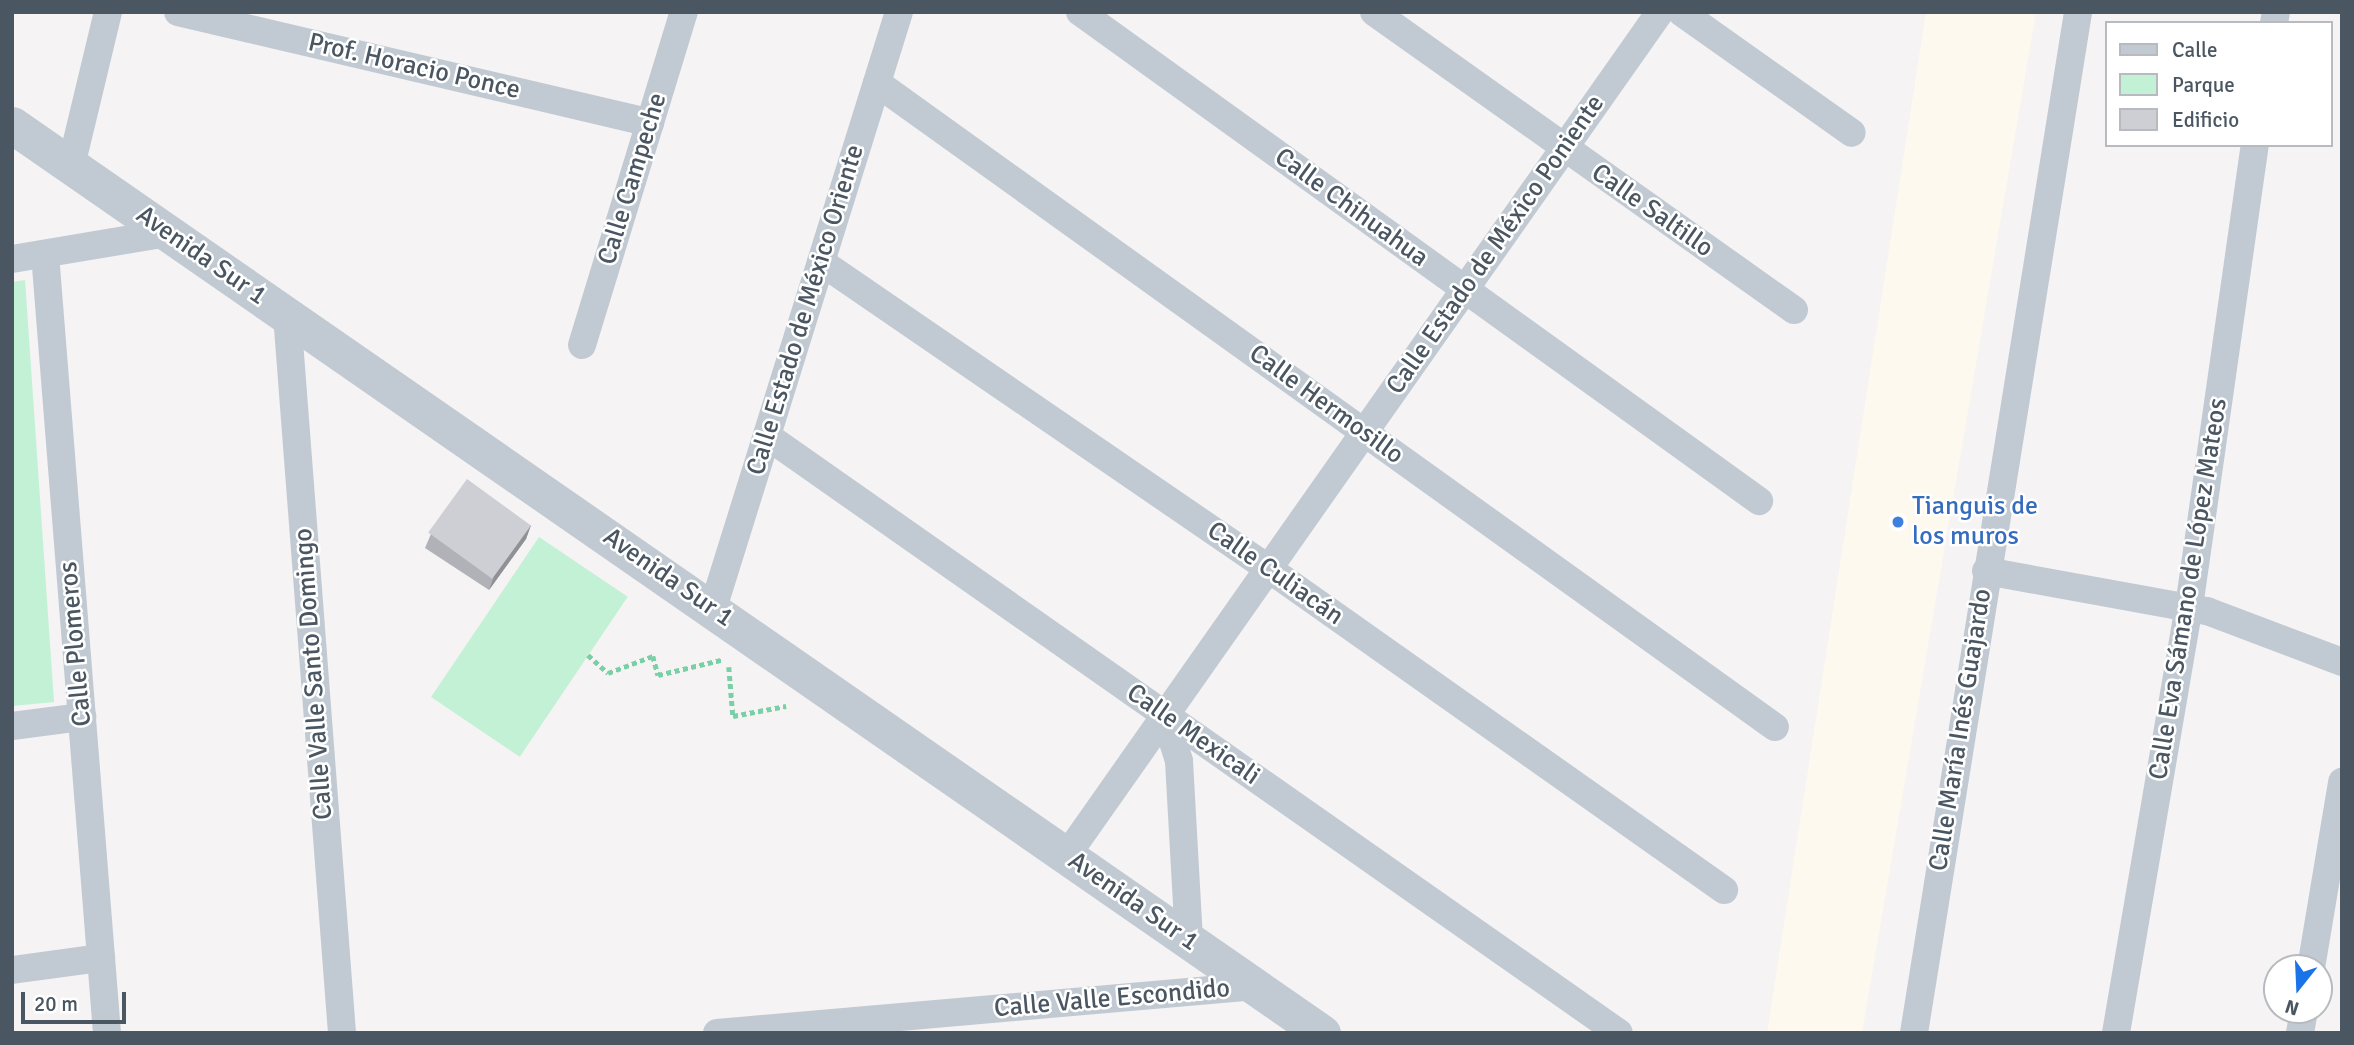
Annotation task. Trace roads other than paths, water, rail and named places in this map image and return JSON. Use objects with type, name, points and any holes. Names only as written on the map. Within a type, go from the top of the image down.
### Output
[{"type":"street","points":[[71,166],[108,12]]},
{"type":"street","name":"Prof. Horacio Ponce","points":[[178,12],[650,123]]},
{"type":"street","name":"Calle Campeche","points":[[582,345],[684,12]]},
{"type":"street","name":"Calle Estado de México Oriente","points":[[713,608],[899,12]]},
{"type":"street","name":"Calle Chihuahua","points":[[1080,12],[1759,501]]},
{"type":"street","name":"Calle Saltillo","points":[[1374,12],[1794,310]]},
{"type":"street","name":"Calle Estado de México Poniente","points":[[1067,855],[1660,12]]},
{"type":"street","points":[[1681,12],[1852,133]]},
{"type":"street","name":"Calle María Inés Guajardo","points":[[1914,1033],[1986,571],[2078,12]]},
{"type":"street","name":"Calle Hermosillo","points":[[877,83],[1775,727]]},
{"type":"street","name":"Avenida Sur 1","points":[[12,125],[713,608],[1322,1033]]},
{"type":"street","name":"Calle Eva Sámano de López Mateos","points":[[2116,1033],[2189,607],[2255,147]]},
{"type":"street","points":[[12,259],[168,233]]},
{"type":"street","name":"Calle Plomeros","points":[[45,254],[107,1033]]},
{"type":"street","name":"Calle Culiacán","points":[[821,262],[1269,569],[1724,891]]},
{"type":"street","name":"Calle Valle Santo Domingo","points":[[287,315],[342,1033]]},
{"type":"street","name":"Calle Mexicali","points":[[767,436],[1619,1033]]},
{"type":"street","points":[[1986,571],[2189,607],[2342,662]]},
{"type":"street","points":[[1165,716],[1179,761],[1189,941]]},
{"type":"street","points":[[12,726],[82,717]]},
{"type":"street","points":[[2313,954],[2342,782]]},
{"type":"street","points":[[12,970],[101,958]]},
{"type":"street","name":"Calle Valle Escondido","points":[[717,1033],[785,1030],[1256,986]]},
{"type":"place","name":"Tianguis de los muros","points":[[1898,522]]}]
